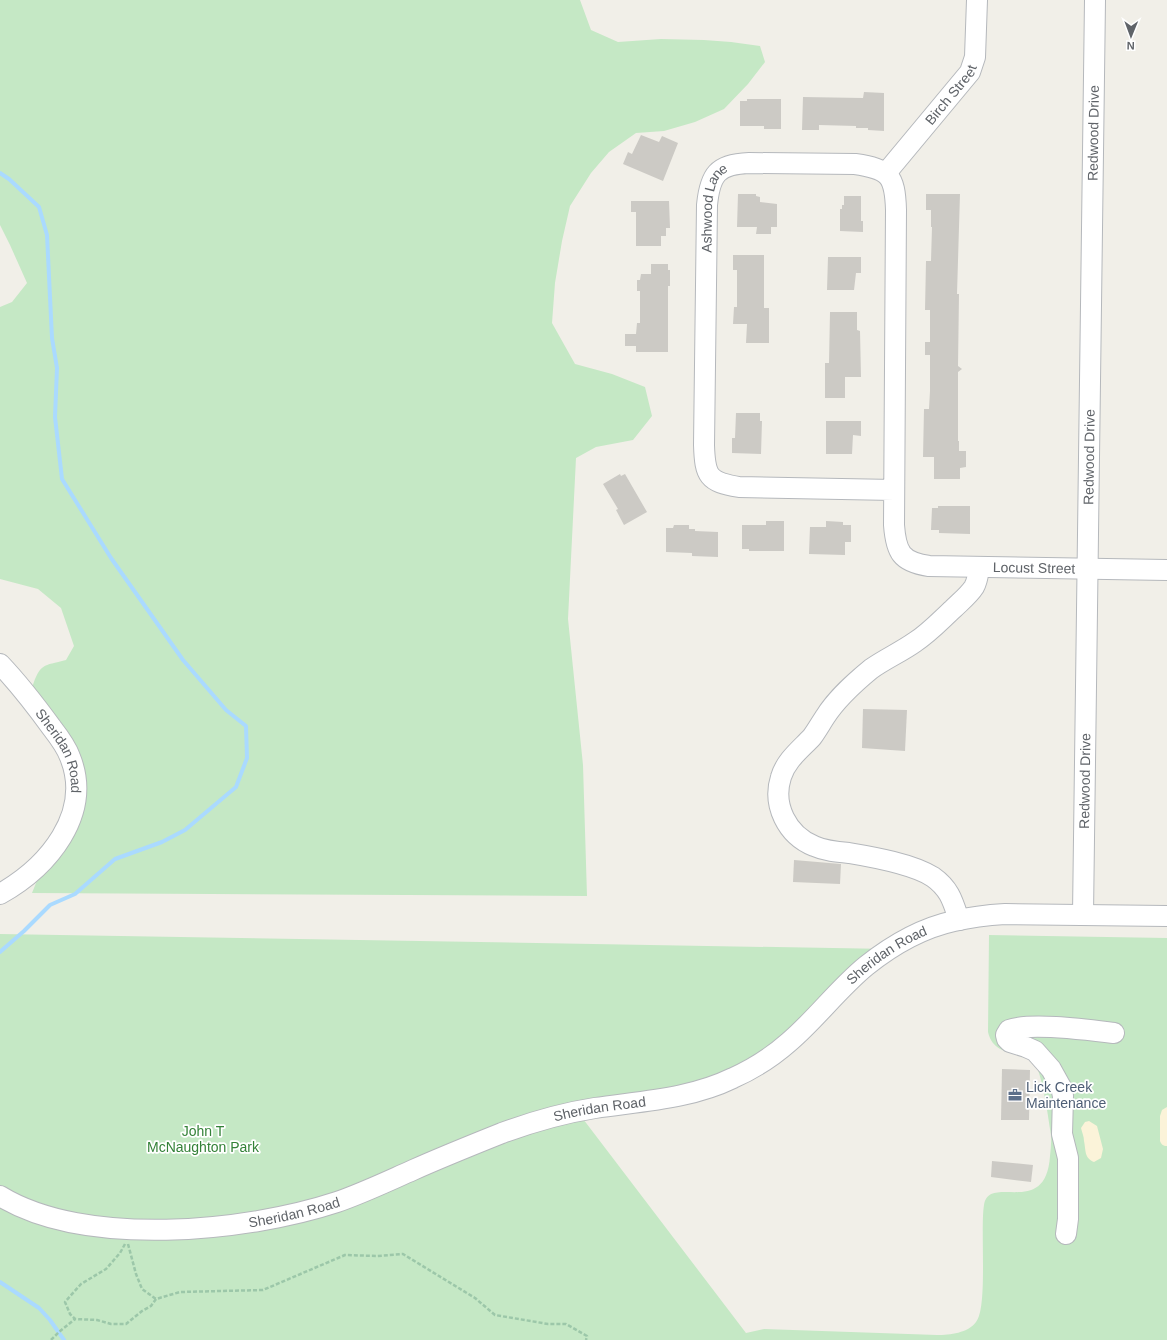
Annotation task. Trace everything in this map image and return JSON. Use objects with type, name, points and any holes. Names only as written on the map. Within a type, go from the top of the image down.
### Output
[{"type":"street","name":"Birch Street","points":[[886,173],[970,72],[975,57],[977,0]]},
{"type":"street","name":"Redwood Drive","points":[[1083,915],[1095,0]]},
{"type":"street","name":"Ashwood Lane","points":[[886,173],[868,166],[855,164],[749,163],[729,165],[718,171],[714,176],[708,194],[707,206],[704,455],[710,477],[729,486],[894,490]]},
{"type":"street","points":[[886,173],[895,190],[896,204],[894,490]]},
{"type":"street","name":"Locust Street","points":[[894,490],[894,534],[902,556],[907,560],[924,565],[1167,570]]},
{"type":"street","points":[[959,920],[948,891],[932,877],[902,865],[876,858],[830,851],[813,846],[800,838],[791,830],[784,820],[780,808],[778,787],[790,759],[813,735],[835,703],[872,668],[916,641],[933,628],[974,587],[978,579],[979,567]]},
{"type":"street","name":"Sheridan Road","points":[[0,664],[40,711],[61,740],[70,755],[73,764],[77,781],[77,789],[75,804],[68,823],[52,851],[29,874],[0,894]]},
{"type":"street","name":"Sheridan Road","points":[[0,1196],[24,1209],[62,1221],[101,1228],[196,1228],[247,1222],[302,1212],[330,1204],[372,1188],[502,1133],[530,1123],[588,1109],[673,1098],[733,1078],[761,1062],[788,1043],[866,966],[890,949],[927,930],[959,920],[979,916],[1005,914],[1167,916]]},
{"type":"street","points":[[1066,1234],[1068,1218],[1068,1158],[1062,1134],[1063,1096],[1061,1087],[1051,1069],[1035,1051],[1010,1042],[1006,1035],[1009,1030],[1019,1027],[1059,1028],[1114,1033]]},
{"type":"path","points":[[75,1319],[70,1314],[65,1302],[82,1284],[106,1269],[120,1253],[127,1240],[136,1274],[142,1289],[156,1299]]},
{"type":"path","points":[[51,1340],[75,1319],[96,1320],[112,1324],[126,1324],[142,1311],[151,1306],[156,1299],[180,1292],[263,1290],[345,1255],[377,1256],[403,1254],[475,1298],[494,1315],[548,1324],[566,1324],[587,1336],[586,1340]]},
{"type":"green space","points":[[0,0],[580,0],[591,30],[618,42],[661,39],[704,40],[760,46],[765,62],[748,84],[724,109],[695,122],[664,131],[636,133],[609,152],[591,173],[570,206],[562,241],[555,283],[552,323],[575,364],[612,374],[645,387],[652,416],[633,440],[596,447],[576,458],[568,619],[583,765],[587,896],[32,893],[38,878],[63,854],[81,821],[85,806],[86,785],[83,767],[77,752],[32,688],[37,674],[43,667],[66,660],[74,646],[61,608],[38,589],[0,579],[0,307],[12,302],[27,283],[0,225]]},
{"type":"green space","name":"John T McNaughton Park","points":[[0,934],[890,949],[749,1070],[577,1111],[746,1333],[764,1329],[937,1335],[947,1335],[964,1331],[973,1326],[980,1314],[983,1285],[983,1216],[984,1205],[988,1196],[996,1193],[1029,1191],[1039,1186],[1046,1175],[1050,1156],[1051,1132],[1038,1069],[1030,1059],[1003,1050],[996,1046],[991,1041],[988,1032],[989,935],[1167,938],[1167,1340],[0,1340]]},
{"type":"sand","points":[[1167,1107],[1167,1146],[1164,1146],[1160,1141],[1160,1116],[1162,1110]]},
{"type":"sand","points":[[1089,1121],[1097,1126],[1103,1149],[1101,1158],[1094,1162],[1088,1158],[1085,1151],[1084,1138],[1081,1128],[1085,1122]]},
{"type":"building","points":[[864,92],[884,93],[884,131],[868,130],[868,128],[856,128],[856,126],[819,125],[819,130],[802,130],[803,97],[863,98]]},
{"type":"building","points":[[747,99],[781,99],[781,129],[764,129],[764,126],[740,126],[740,101],[747,101]]},
{"type":"building","points":[[641,135],[659,142],[662,136],[678,143],[663,181],[623,164],[628,152],[632,154]]},
{"type":"building","points":[[738,194],[756,194],[756,196],[760,197],[760,202],[777,204],[777,227],[771,227],[771,234],[756,234],[757,227],[737,227]]},
{"type":"building","points":[[926,194],[960,194],[957,294],[959,294],[958,366],[962,369],[958,372],[958,441],[959,451],[966,451],[966,467],[960,468],[960,479],[934,479],[934,457],[923,457],[924,409],[929,409],[930,391],[930,355],[925,355],[925,342],[930,342],[930,310],[925,310],[926,261],[931,261],[932,227],[931,210],[926,210]]},
{"type":"building","points":[[844,196],[861,196],[861,221],[863,221],[863,232],[840,231],[840,209],[842,209],[842,205],[844,205]]},
{"type":"building","points":[[631,201],[669,201],[670,228],[666,228],[666,236],[661,236],[661,246],[636,246],[636,212],[631,212]]},
{"type":"building","points":[[733,255],[764,255],[764,308],[769,308],[769,343],[746,343],[747,324],[733,324],[734,307],[737,307],[737,270],[733,270]]},
{"type":"building","points":[[828,257],[861,257],[861,273],[856,273],[854,290],[827,290]]},
{"type":"building","points":[[651,264],[668,264],[668,270],[670,270],[670,286],[668,286],[668,352],[636,352],[636,346],[625,346],[625,334],[636,334],[637,323],[640,323],[640,291],[637,291],[637,280],[640,280],[641,274],[651,274]]},
{"type":"building","points":[[830,312],[857,312],[857,330],[860,331],[861,377],[845,377],[845,398],[825,398],[825,363],[829,363]]},
{"type":"building","points":[[736,413],[760,413],[760,421],[762,421],[761,454],[732,453],[732,438],[735,438]]},
{"type":"building","points":[[826,421],[861,421],[861,436],[853,435],[852,454],[826,454]]},
{"type":"building","points":[[620,474],[621,476],[625,474],[647,512],[624,525],[616,510],[618,509],[603,484]]},
{"type":"building","points":[[938,506],[970,506],[970,534],[939,533],[939,530],[931,530],[932,508],[938,508]]},
{"type":"building","points":[[766,521],[784,521],[784,551],[749,551],[749,549],[742,549],[742,525],[766,525]]},
{"type":"building","points":[[826,521],[843,522],[843,525],[851,525],[851,542],[845,542],[845,555],[809,554],[810,527],[826,527]]},
{"type":"building","points":[[674,525],[689,525],[689,529],[695,529],[695,531],[718,532],[718,557],[692,556],[692,553],[666,552],[666,528],[673,528]]},
{"type":"building","points":[[863,709],[907,710],[905,751],[862,748]]},
{"type":"building","points":[[794,860],[841,864],[840,884],[793,882]]},
{"type":"building","points":[[1002,1069],[1030,1070],[1029,1120],[1001,1120]]},
{"type":"building","points":[[992,1161],[1033,1165],[1031,1182],[991,1177]]},
{"type":"waterway","points":[[0,173],[9,179],[39,207],[47,235],[52,338],[57,368],[55,417],[62,479],[111,558],[183,660],[226,710],[246,726],[247,758],[236,787],[185,830],[162,842],[115,859],[75,894],[50,905],[0,952]]},
{"type":"waterway","points":[[0,1282],[39,1308],[50,1320],[64,1340]]},
{"type":"place","name":"Lick Creek Maintenance","points":[[1015,1095]]}]
